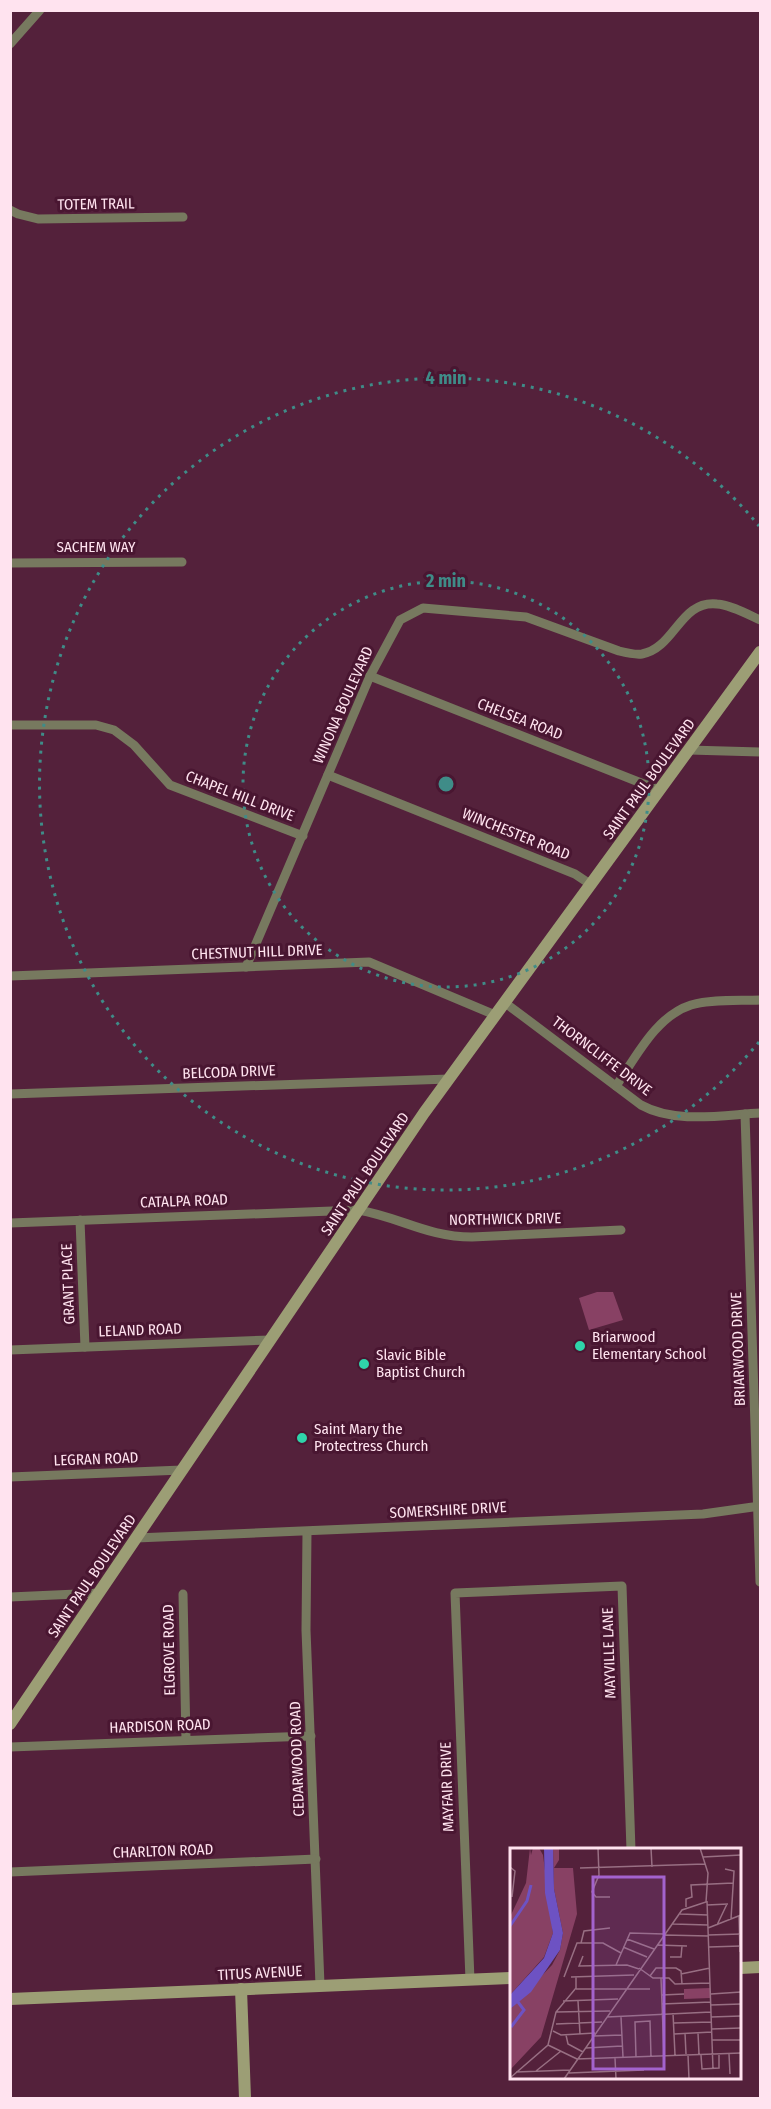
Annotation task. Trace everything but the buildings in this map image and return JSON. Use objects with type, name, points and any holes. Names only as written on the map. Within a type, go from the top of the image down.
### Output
[{"type":"main road","name":"SAINT PAUL BOULEVARD","points":[[12,1719],[449,1079],[760,652]]},
{"type":"main road","points":[[741,1968],[760,1967]]},
{"type":"main road","name":"TITUS AVENUE","points":[[10,1999],[510,1978]]},
{"type":"main road","points":[[241,1989],[245,2098]]},
{"type":"street","points":[[10,44],[40,10]]},
{"type":"street","name":"TOTEM TRAIL","points":[[10,210],[28,217],[52,219],[183,218]]},
{"type":"street","name":"SACHEM WAY","points":[[10,563],[182,562]]},
{"type":"street","name":"WINONA BOULEVARD","points":[[246,967],[370,676],[400,620],[423,608],[526,617],[619,651],[643,654],[659,647],[686,615],[701,605],[718,604],[760,620]]},
{"type":"street","name":"CHELSEA ROAD","points":[[370,676],[659,790]]},
{"type":"street","name":"CHAPEL HILL DRIVE","points":[[10,724],[96,725],[114,730],[134,745],[170,785],[303,836]]},
{"type":"street","points":[[689,750],[760,752]]},
{"type":"street","name":"WINCHESTER ROAD","points":[[328,775],[574,874],[590,884]]},
{"type":"street","name":"CHESTNUT HILL DRIVE","points":[[10,976],[369,963],[495,1015]]},
{"type":"street","points":[[616,1086],[656,1029],[678,1010],[704,1003],[760,1000]]},
{"type":"street","name":"THORNCLIFFE DRIVE","points":[[504,1002],[641,1105],[664,1115],[678,1117],[760,1113]]},
{"type":"street","name":"BELCODA DRIVE","points":[[10,1094],[449,1079]]},
{"type":"street","name":"BRIARWOOD DRIVE","points":[[745,1114],[756,1293],[760,1582]]},
{"type":"street","name":"CATALPA ROAD","points":[[10,1223],[358,1210]]},
{"type":"street","name":"NORTHWICK DRIVE","points":[[358,1210],[449,1236],[472,1237],[621,1230]]},
{"type":"street","name":"GRANT PLACE","points":[[80,1220],[85,1347]]},
{"type":"street","name":"LELAND ROAD","points":[[10,1350],[270,1340]]},
{"type":"street","name":"LEGRAN ROAD","points":[[10,1477],[182,1470]]},
{"type":"street","name":"SOMERSHIRE DRIVE","points":[[136,1538],[703,1514],[759,1506]]},
{"type":"street","name":"CEDARWOOD ROAD","points":[[307,1532],[306,1630],[320,1985]]},
{"type":"street","name":"MAYVILLE LANE","points":[[455,1593],[622,1586],[631,1848]]},
{"type":"street","points":[[10,1597],[99,1593]]},
{"type":"street","name":"MAYFAIR DRIVE","points":[[455,1593],[470,1980]]},
{"type":"street","name":"ELGROVE ROAD","points":[[183,1594],[186,1740]]},
{"type":"street","name":"HARDISON ROAD","points":[[10,1747],[311,1736]]},
{"type":"street","name":"CHARLTON ROAD","points":[[10,1872],[316,1859]]},
{"type":"shaded area","points":[[597,1292],[613,1292],[623,1320],[589,1330],[579,1298]]},
{"type":"place","name":"Briarwood Elementary School","points":[[580,1346]]},
{"type":"place","name":"Slavic Bible Baptist Church","points":[[364,1364]]},
{"type":"place","name":"Saint Mary the Protectress Church","points":[[302,1438]]}]
